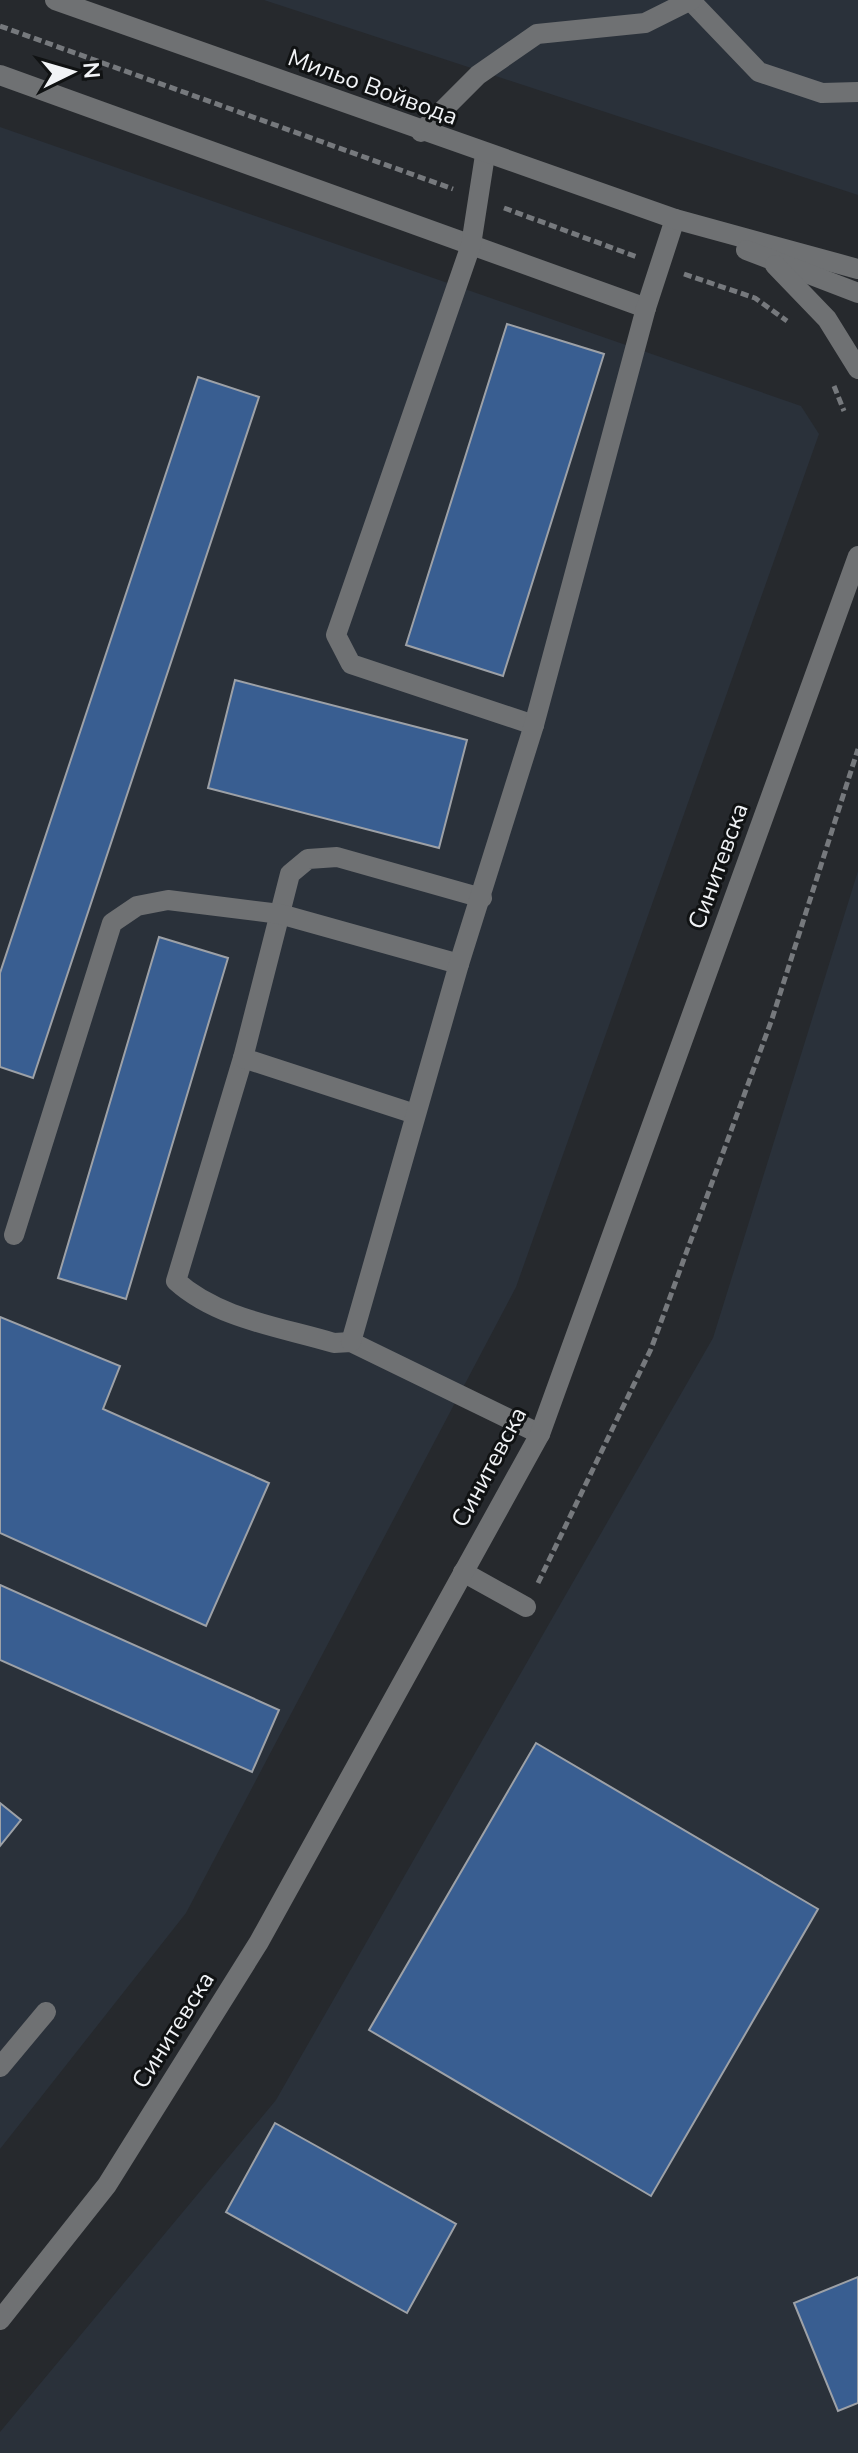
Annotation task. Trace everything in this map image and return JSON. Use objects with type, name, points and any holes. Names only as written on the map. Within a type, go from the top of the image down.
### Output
[{"type":"street","name":"Мильо Войвода","points":[[55,0],[485,155],[675,219],[858,269]]},
{"type":"street","points":[[421,132],[478,75],[537,34],[645,23],[691,0],[759,72],[822,93],[858,92]]},
{"type":"street","points":[[0,75],[646,308]]},
{"type":"street","points":[[485,155],[471,245],[336,635],[351,664],[534,725]]},
{"type":"street","name":"Мильо Войвода","points":[[675,219],[769,260],[858,293]]},
{"type":"street","points":[[351,1342],[459,964],[534,725],[646,308],[675,219]]},
{"type":"street","points":[[769,260],[827,319],[858,369]]},
{"type":"street","name":"Синитевска","points":[[0,2320],[107,2185],[259,1942],[540,1434],[858,556]]},
{"type":"street","points":[[482,898],[337,857],[308,859],[290,874],[243,1058],[176,1281],[197,1300],[222,1310],[334,1343],[351,1342],[540,1434]]},
{"type":"street","points":[[14,1235],[112,923],[137,906],[168,900],[280,914],[459,964]]},
{"type":"street","points":[[243,1058],[415,1114]]},
{"type":"street","points":[[463,1572],[526,1607]]},
{"type":"street","points":[[0,2067],[46,2012]]},
{"type":"path","points":[[0,26],[755,298],[789,323]]},
{"type":"path","points":[[833,384],[844,411]]},
{"type":"path","points":[[526,1607],[651,1349],[772,1019],[858,749]]},
{"type":"shaded area","points":[[264,0],[858,0],[858,195]]},
{"type":"shaded area","points":[[0,127],[801,406],[819,434],[516,1287],[186,1913],[0,2149]]},
{"type":"shaded area","points":[[858,871],[858,2453],[0,2453],[0,2432],[276,2100],[713,1338]]},
{"type":"building","points":[[507,324],[604,354],[503,676],[406,645]]},
{"type":"building","points":[[198,377],[259,397],[33,1078],[0,1067],[0,973]]},
{"type":"building","points":[[235,680],[467,740],[439,848],[208,788]]},
{"type":"building","points":[[159,937],[228,958],[126,1299],[58,1278]]},
{"type":"building","points":[[0,1317],[120,1366],[103,1409],[269,1483],[206,1626],[0,1533]]},
{"type":"building","points":[[0,1585],[279,1710],[252,1772],[0,1660]]},
{"type":"building","points":[[536,1743],[818,1909],[651,2196],[369,2030]]},
{"type":"building","points":[[0,1803],[21,1820],[0,1846]]},
{"type":"building","points":[[275,2123],[456,2224],[407,2313],[226,2212]]},
{"type":"building","points":[[858,2277],[858,2403],[838,2411],[794,2303]]}]
